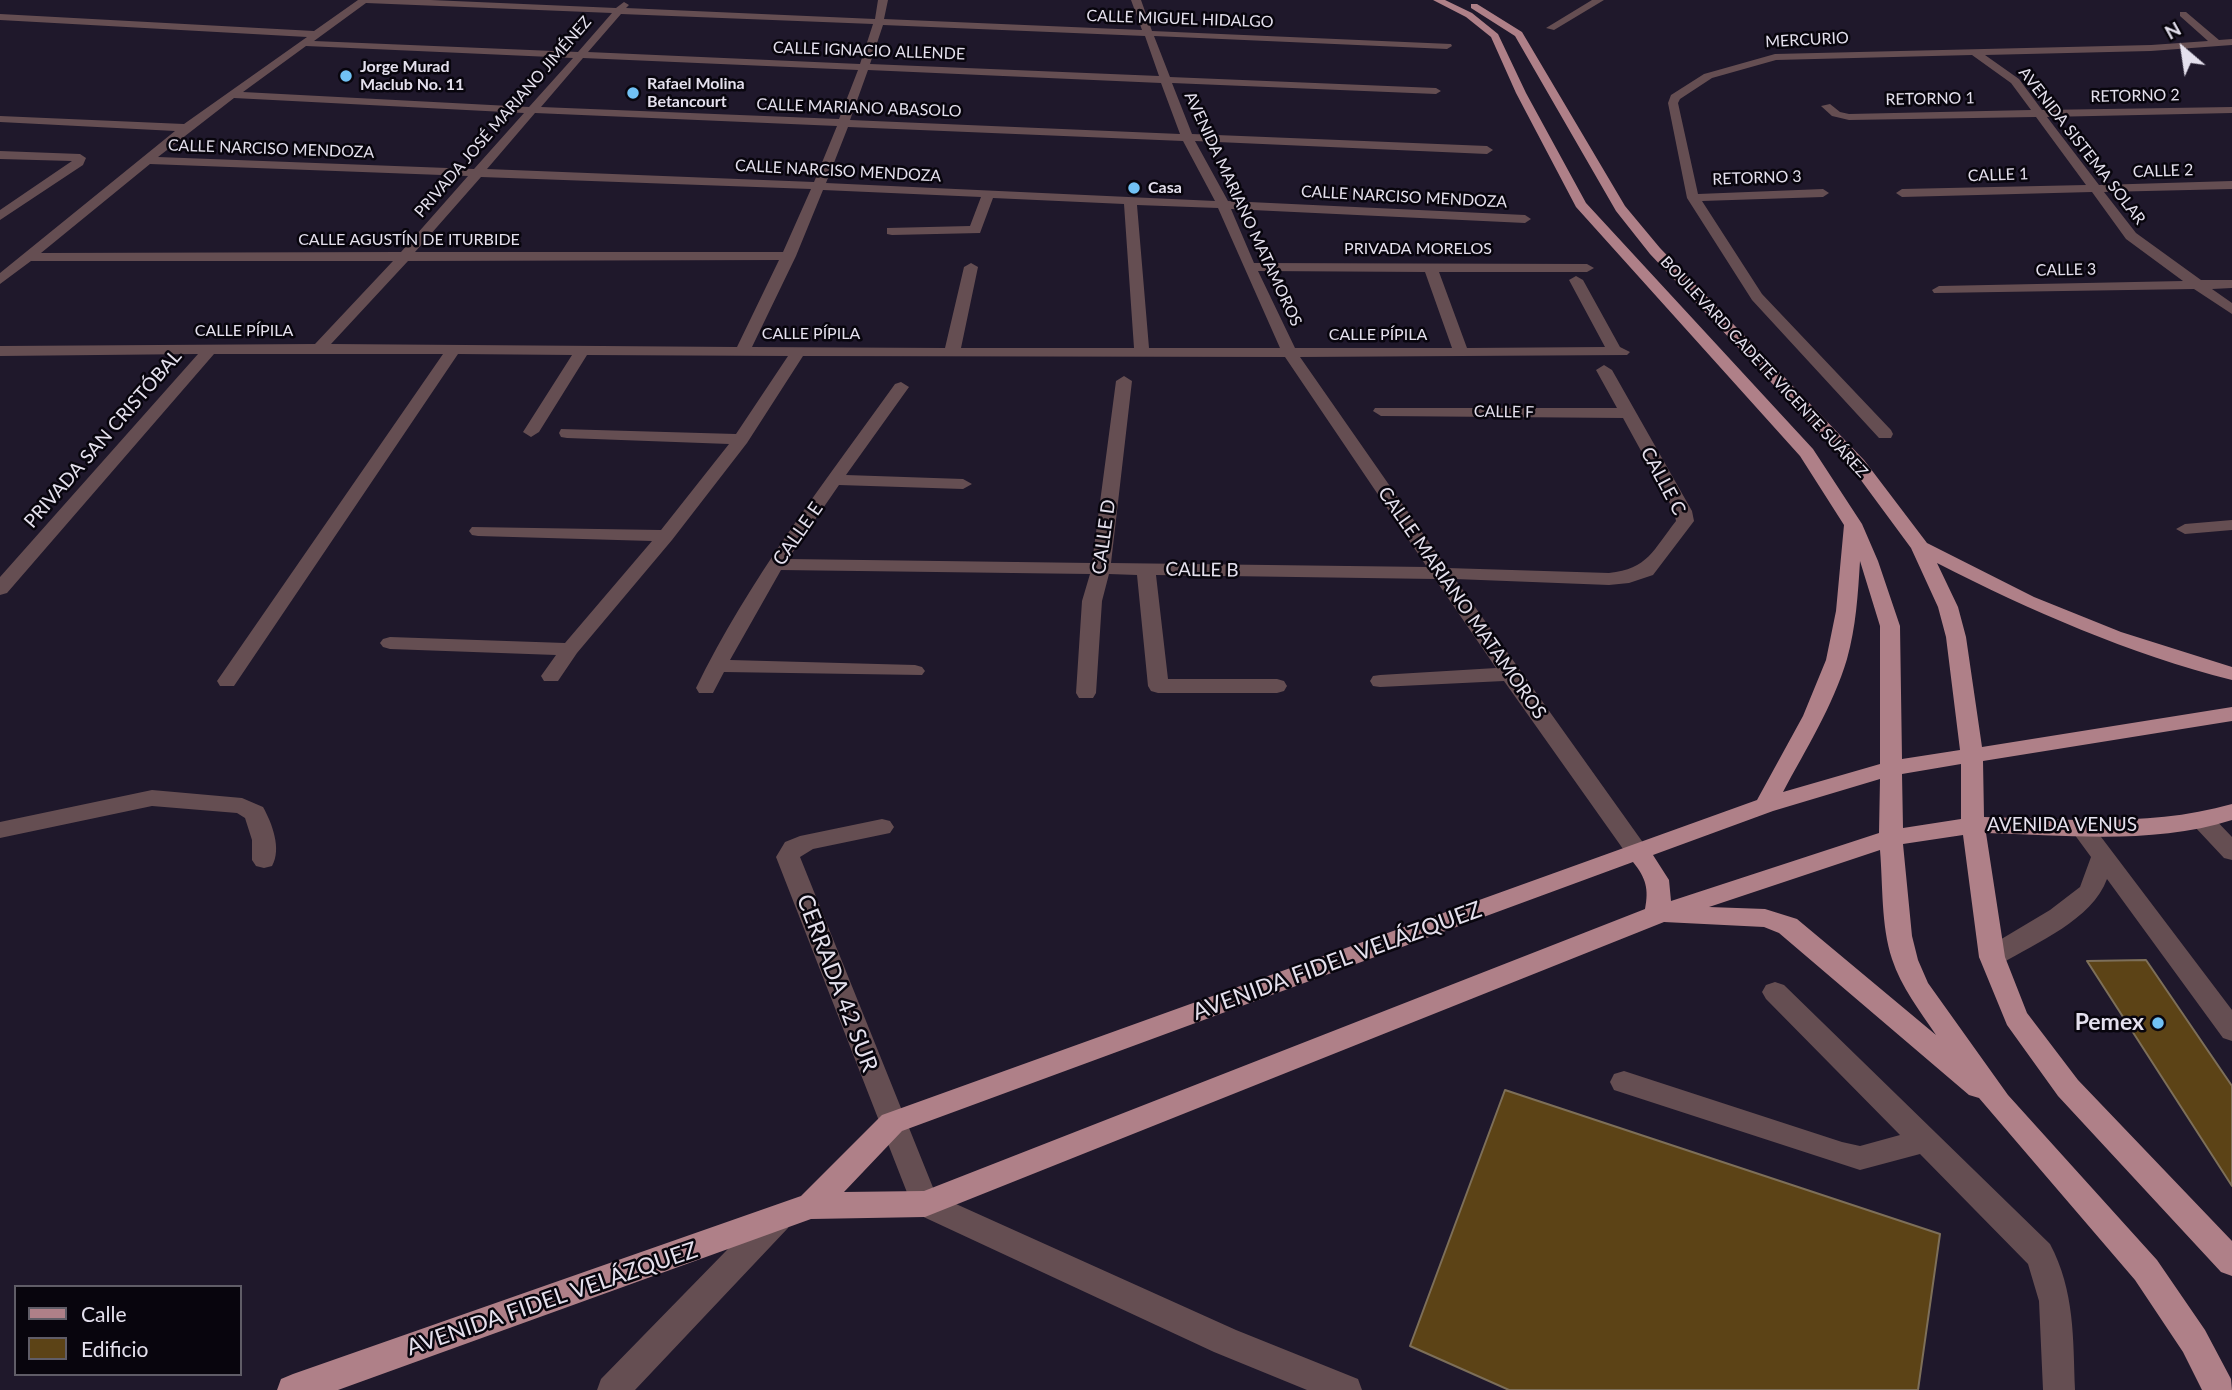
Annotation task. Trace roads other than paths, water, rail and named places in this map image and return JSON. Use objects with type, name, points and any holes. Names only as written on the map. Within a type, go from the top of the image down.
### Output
[{"type":"main road","name":"BOULEVARD CADETE VICENTE SUÁREZ","points":[[1437,0],[1469,15],[1495,36],[1521,93],[1580,204],[1634,267],[1807,453],[1853,524],[1870,561],[1890,626],[1893,768],[1891,838],[1899,936],[1905,960],[1918,988],[1998,1103]]},
{"type":"main road","name":"BOULEVARD CADETE VICENTE SUÁREZ","points":[[1462,0],[1505,23],[1519,34],[1620,208],[1655,251],[1858,464],[1920,547],[1948,607],[1956,637],[1972,754],[1973,825],[1992,957],[2016,1018],[2068,1088],[2232,1262]]},
{"type":"main road","points":[[1765,805],[1815,708],[1836,660],[1844,617],[1853,524]]},
{"type":"main road","points":[[1920,547],[2027,601],[2114,636],[2232,674]]},
{"type":"main road","points":[[1893,768],[2232,713]]},
{"type":"main road","name":"AVENIDA FIDEL VELÁZQUEZ","points":[[811,1206],[892,1124],[1636,850],[1765,805],[1893,768]]},
{"type":"main road","name":"AVENIDA VENUS","points":[[1891,838],[1973,825],[2124,828],[2203,821],[2232,812]]},
{"type":"main road","name":"AVENIDA FIDEL VELÁZQUEZ","points":[[293,1390],[811,1206],[925,1204],[1656,915],[1891,838]]},
{"type":"main road","points":[[1636,850],[1652,869],[1662,890],[1656,915],[1765,918],[1788,926],[1998,1103],[2146,1270],[2194,1341],[2219,1390]]},
{"type":"street","name":"CALLE MIGUEL HIDALGO","points":[[365,0],[1447,46]]},
{"type":"street","points":[[0,280],[186,128],[301,43],[365,0]]},
{"type":"street","name":"PRIVADA JOSÉ MARIANO JIMÉNEZ","points":[[319,348],[403,258],[583,55],[628,0]]},
{"type":"street","points":[[742,351],[789,256],[844,123],[880,23],[884,0]]},
{"type":"street","name":"AVENIDA MARIANO MATAMOROS","points":[[1136,0],[1151,34],[1164,80],[1187,137],[1223,204],[1248,267],[1290,353]]},
{"type":"street","points":[[1551,28],[1595,1]]},
{"type":"street","points":[[2183,14],[2216,43]]},
{"type":"street","points":[[0,17],[314,34]]},
{"type":"street","name":"MERCURIO","points":[[1885,434],[1757,297],[1693,198],[1673,103],[1675,97],[1708,76],[1775,57],[2151,48],[2232,42]]},
{"type":"street","name":"CALLE IGNACIO ALLENDE","points":[[301,43],[1436,90]]},
{"type":"street","name":"AVENIDA SISTEMA SOLAR","points":[[1974,52],[2015,81],[2131,236],[2194,285],[2232,310]]},
{"type":"street","name":"CALLE MARIANO ABASOLO","points":[[231,94],[533,110],[1487,150]]},
{"type":"street","name":"RETORNO 1","points":[[1826,106],[1836,114],[1849,117],[2038,113]]},
{"type":"street","name":"RETORNO 2","points":[[2038,113],[2232,110]]},
{"type":"street","name":"CALLE NARCISO MENDOZA","points":[[0,119],[186,128]]},
{"type":"street","points":[[0,155],[80,158],[79,162],[0,216]]},
{"type":"street","name":"CALLE NARCISO MENDOZA","points":[[149,160],[818,186],[1525,219]]},
{"type":"street","name":"CALLE 2","points":[[2095,188],[2232,185]]},
{"type":"street","name":"CALLE 1","points":[[1902,193],[2095,188]]},
{"type":"street","name":"RETORNO 3","points":[[1693,198],[1823,193]]},
{"type":"street","points":[[892,231],[975,230],[988,194]]},
{"type":"street","points":[[1130,200],[1142,354]]},
{"type":"street","name":"CALLE AGUSTÍN DE ITURBIDE","points":[[29,257],[789,256]]},
{"type":"street","points":[[951,353],[971,267]]},
{"type":"street","name":"PRIVADA MORELOS","points":[[1248,267],[1587,268]]},
{"type":"street","points":[[1430,267],[1461,352]]},
{"type":"street","name":"CALLE PÍPILA","points":[[0,351],[319,348],[1142,354],[1618,352],[1576,280]]},
{"type":"street","name":"CALLE 3","points":[[1939,290],[2232,284]]},
{"type":"street","name":"PRIVADA SAN CRISTÓBAL","points":[[0,589],[209,349]]},
{"type":"street","points":[[227,681],[453,350]]},
{"type":"street","points":[[531,432],[582,350]]},
{"type":"street","points":[[551,677],[570,649],[666,536],[741,439],[799,350]]},
{"type":"street","name":"CALLE MARIANO MATAMOROS","points":[[1290,353],[1510,674],[1636,850]]},
{"type":"street","name":"CALLE C","points":[[1604,370],[1683,511],[1685,521],[1646,570],[1629,577]]},
{"type":"street","name":"CALLE D","points":[[1086,692],[1092,601],[1101,569],[1124,381]]},
{"type":"street","name":"CALLE E","points":[[706,688],[716,666],[776,564],[901,387]]},
{"type":"street","name":"CALLE F","points":[[1381,411],[1626,413]]},
{"type":"street","points":[[567,433],[741,439]]},
{"type":"street","points":[[836,480],[963,484]]},
{"type":"street","points":[[2185,529],[2232,526]]},
{"type":"street","points":[[478,531],[666,536]]},
{"type":"street","name":"CALLE B","points":[[776,564],[1441,573],[1609,579],[1629,577]]},
{"type":"street","points":[[1146,569],[1158,686],[1277,686]]},
{"type":"street","points":[[390,643],[570,649]]},
{"type":"street","points":[[716,666],[915,671]]},
{"type":"street","points":[[1380,681],[1510,674]]},
{"type":"street","points":[[0,830],[152,798],[242,806],[255,813],[264,840],[264,860]]},
{"type":"street","points":[[2203,821],[2232,852]]},
{"type":"street","name":"CERRADA 42 SUR","points":[[883,827],[808,842],[793,848],[788,857],[925,1204]]},
{"type":"street","points":[[2081,827],[2232,1030]]},
{"type":"street","points":[[1992,957],[2059,917],[2090,892],[2103,856]]},
{"type":"street","points":[[1775,992],[2039,1254],[2050,1270],[2059,1390]]},
{"type":"street","points":[[1624,1082],[1860,1158],[1927,1140]]},
{"type":"street","points":[[925,1204],[1225,1341],[1346,1390]]},
{"type":"street","points":[[613,1390],[777,1219]]},
{"type":"place","name":"Jorge Murad Maclub No. 11","points":[[346,76]]},
{"type":"place","name":"Rafael Molina Betancourt","points":[[633,93]]},
{"type":"place","name":"Casa","points":[[1134,188]]},
{"type":"place","name":"Pemex","points":[[2158,1023]]}]
